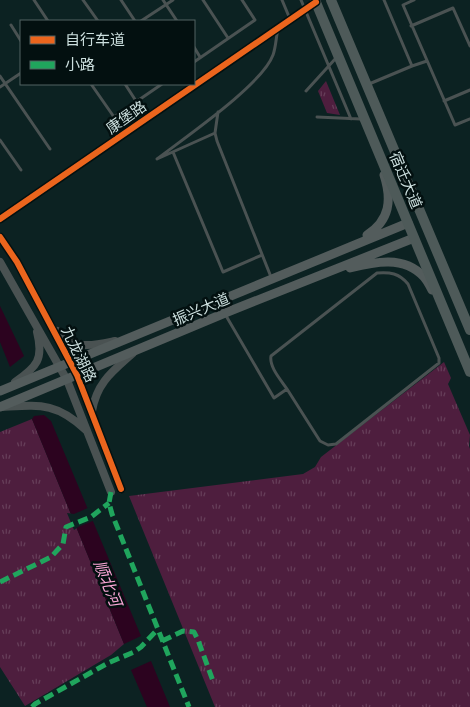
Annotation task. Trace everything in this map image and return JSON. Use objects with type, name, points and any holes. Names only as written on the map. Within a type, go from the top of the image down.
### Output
[{"type":"main road","name":"宿迁大道","points":[[331,0],[470,330]]},
{"type":"main road","name":"宿迁大道","points":[[315,1],[470,372]]},
{"type":"main road","points":[[323,258],[375,230],[385,218],[389,198],[386,179],[376,146]]},
{"type":"main road","name":"振兴大道","points":[[2,390],[408,223]]},
{"type":"main road","name":"振兴大道","points":[[0,407],[414,238]]},
{"type":"main road","points":[[325,273],[382,261],[397,262],[424,276],[445,313]]},
{"type":"street","name":"康堡路","points":[[0,219],[315,1]]},
{"type":"street","name":"九龙湖路","points":[[0,237],[17,262],[77,375],[120,488]]},
{"type":"street","name":"九龙湖路","points":[[0,262],[60,366],[111,492]]},
{"type":"street","points":[[2,390],[34,369],[38,360],[39,341],[34,321]]},
{"type":"street","points":[[51,325],[63,337],[81,346],[91,346],[127,338]]},
{"type":"street","points":[[92,413],[96,393],[102,383],[137,350]]},
{"type":"street","points":[[0,407],[38,405],[50,407],[72,417],[88,432]]},
{"type":"lane","points":[[34,0],[47,20]]},
{"type":"lane","points":[[83,0],[97,20]]},
{"type":"lane","points":[[122,0],[135,20]]},
{"type":"lane","points":[[163,0],[176,20]]},
{"type":"lane","points":[[142,20],[173,0]]},
{"type":"lane","points":[[203,0],[228,38]]},
{"type":"lane","points":[[195,61],[255,20],[242,0]]},
{"type":"lane","points":[[282,0],[290,19]]},
{"type":"lane","points":[[301,0],[351,119]]},
{"type":"lane","points":[[384,0],[412,66]]},
{"type":"lane","points":[[414,0],[403,5],[455,126],[470,119]]},
{"type":"lane","points":[[412,26],[453,8],[470,46]]},
{"type":"lane","points":[[10,25],[20,40]]},
{"type":"lane","points":[[215,133],[157,159],[218,112],[249,86],[262,72],[273,55],[278,28]]},
{"type":"lane","points":[[195,49],[200,57]]},
{"type":"lane","points":[[306,91],[338,56]]},
{"type":"lane","points":[[367,85],[426,61]]},
{"type":"lane","points":[[0,87],[20,74]]},
{"type":"lane","points":[[0,76],[50,149]]},
{"type":"lane","points":[[92,85],[114,117],[160,85]]},
{"type":"lane","points":[[126,85],[136,101]]},
{"type":"lane","points":[[444,101],[470,90]]},
{"type":"lane","points":[[218,112],[215,133],[216,141],[271,279]]},
{"type":"lane","points":[[317,117],[365,120]]},
{"type":"lane","points":[[0,140],[21,170]]},
{"type":"lane","points":[[173,152],[223,272],[262,255]]},
{"type":"lane","points":[[392,273],[402,278],[408,284],[439,358],[439,363],[336,444],[328,445],[320,441],[287,389],[272,366],[271,356],[377,274],[392,273]]},
{"type":"lane","points":[[225,314],[274,398],[287,389]]},
{"type":"green space","points":[[326,81],[340,115],[327,113],[318,91]]},
{"type":"green space","points":[[444,362],[451,378],[448,384],[470,435],[470,707],[215,707],[129,496],[303,474],[315,467],[321,457]]},
{"type":"green space","points":[[32,419],[124,644],[111,655],[25,706],[0,667],[0,432]]},
{"type":"water","points":[[0,306],[24,356],[10,367],[0,342]]},
{"type":"water","name":"顺北河","points":[[44,415],[51,421],[141,636],[124,644],[32,419],[34,416]]},
{"type":"water","points":[[151,661],[170,707],[147,707],[131,670]]},
{"type":"pier","points":[[90,507],[95,520],[74,530],[67,513],[74,514]]},
{"type":"marked path","points":[[111,492],[109,503],[112,514],[189,707]]},
{"type":"marked path","points":[[0,582],[51,557],[63,544],[66,527],[91,517],[109,503]]},
{"type":"marked path","points":[[32,707],[108,663],[134,652],[158,629]]},
{"type":"marked path","points":[[162,641],[183,631],[194,632],[213,681]]},
{"type":"cycle path","points":[[0,219],[316,2]]},
{"type":"cycle path","points":[[0,237],[17,262],[77,375],[121,489]]}]
